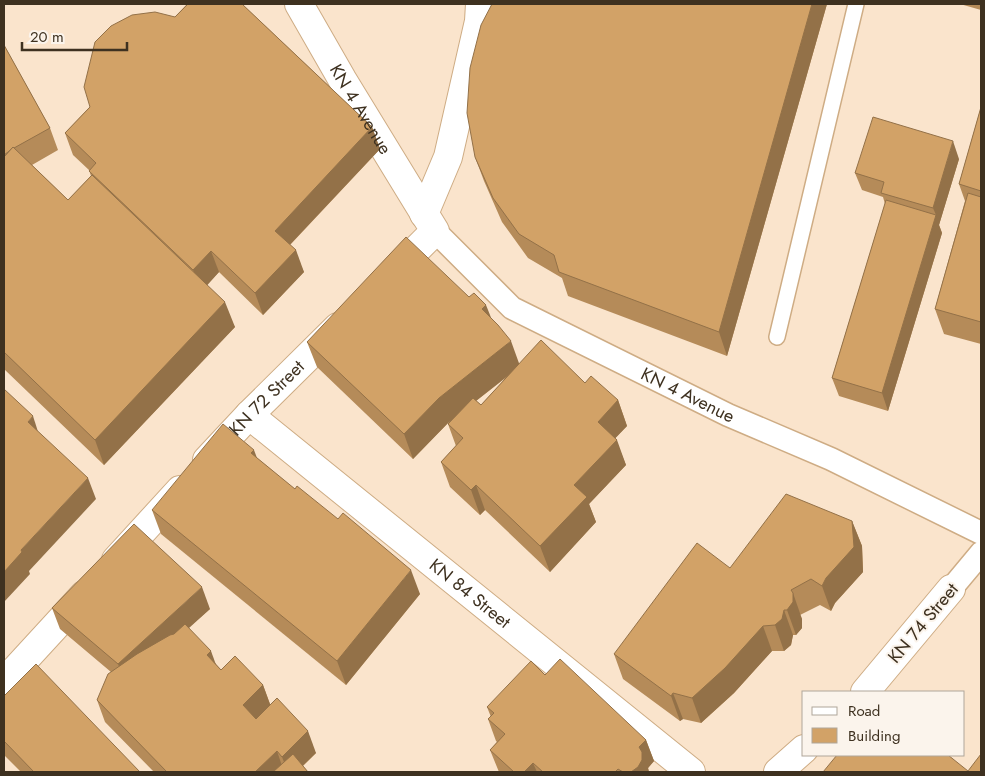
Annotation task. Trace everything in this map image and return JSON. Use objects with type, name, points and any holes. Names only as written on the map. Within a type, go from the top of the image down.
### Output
[{"type":"street","name":"KN 4 Avenue","points":[[299,4],[342,79],[430,222],[512,308],[728,415],[831,459],[981,532]]},
{"type":"street","points":[[373,292],[430,222],[448,157],[479,22],[480,4]]},
{"type":"street","name":"KN 72 Street","points":[[4,682],[249,414],[352,312]]},
{"type":"street","name":"KN 84 Street","points":[[249,414],[691,772]]},
{"type":"street","name":"KN 74 Street","points":[[866,691],[981,553]]},
{"type":"street","points":[[778,772],[802,751]]},
{"type":"lane","points":[[776,337],[856,4]]},
{"type":"building","points":[[188,4],[242,4],[372,127],[275,231],[296,250],[255,293],[211,251],[193,270],[89,171],[96,163],[65,133],[90,107],[84,87],[95,42],[111,26],[132,15],[155,12],[175,17]]},
{"type":"building","points":[[492,4],[812,4],[719,332],[559,272],[554,255],[519,234],[493,198],[475,157],[467,113],[470,68],[481,25]]},
{"type":"building","points":[[4,45],[50,128],[13,147],[4,155]]},
{"type":"building","points":[[981,107],[981,191],[959,184]]},
{"type":"building","points":[[873,117],[953,141],[933,208],[881,193],[884,182],[855,173]]},
{"type":"building","points":[[13,147],[68,200],[92,175],[225,302],[95,440],[4,352],[4,157]]},
{"type":"building","points":[[968,193],[981,197],[981,322],[935,309]]},
{"type":"building","points":[[886,200],[936,215],[882,393],[832,378]]},
{"type":"building","points":[[406,237],[469,297],[474,293],[486,305],[482,309],[511,341],[439,398],[404,434],[307,342]]},
{"type":"building","points":[[541,340],[585,383],[591,376],[618,400],[598,422],[617,440],[574,485],[587,497],[540,546],[476,485],[471,490],[441,462],[463,438],[448,424],[473,398],[481,405]]},
{"type":"building","points":[[4,389],[33,416],[28,422],[88,478],[21,550],[22,552],[4,572]]},
{"type":"building","points":[[223,424],[254,450],[251,453],[295,489],[297,486],[338,519],[343,513],[411,570],[337,661],[152,510]]},
{"type":"building","points":[[786,494],[852,521],[854,547],[826,578],[822,586],[811,579],[791,590],[793,602],[787,610],[784,610],[782,619],[775,625],[763,626],[725,668],[692,698],[673,693],[671,696],[614,654],[697,543],[730,568]]},
{"type":"building","points":[[134,524],[202,587],[118,664],[52,608]]},
{"type":"building","points":[[185,624],[211,651],[207,655],[221,670],[235,656],[263,685],[243,705],[256,719],[277,698],[308,731],[282,757],[277,751],[255,772],[167,772],[97,700],[108,674],[137,654],[174,634]]},
{"type":"building","points":[[560,659],[646,740],[639,747],[642,752],[642,760],[638,767],[631,772],[623,772],[618,769],[615,772],[543,772],[533,763],[524,772],[514,772],[490,750],[505,734],[488,719],[494,713],[487,707],[531,661],[545,675]]},
{"type":"building","points":[[36,664],[140,772],[34,772],[4,741],[4,696]]},
{"type":"building","points":[[293,754],[308,772],[273,772]]},
{"type":"building","points":[[981,754],[981,772],[823,772],[836,756],[949,756],[968,771]]}]
